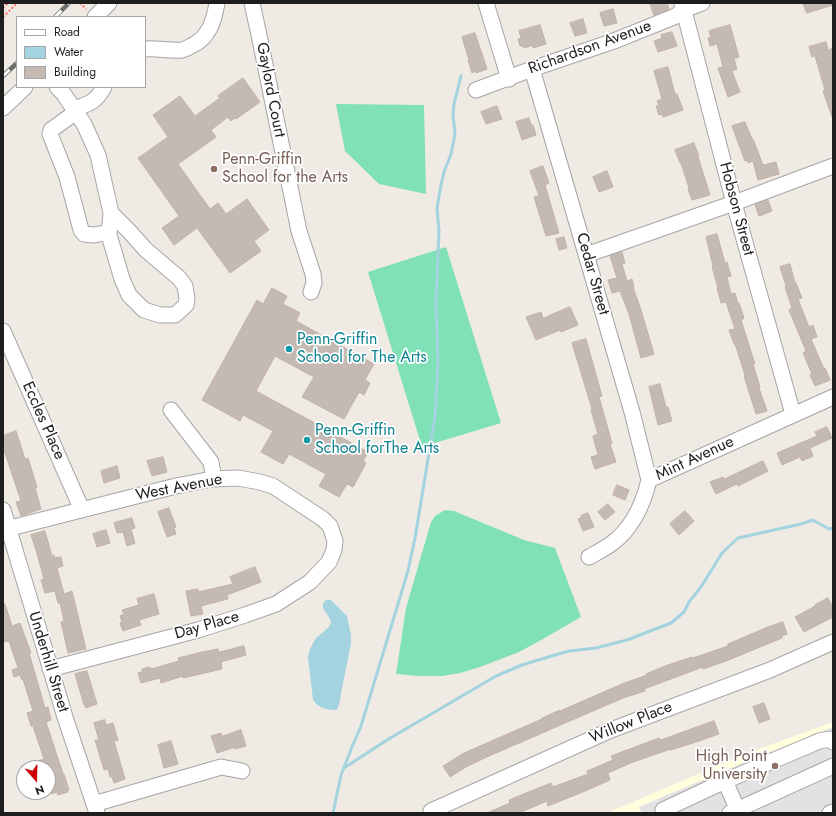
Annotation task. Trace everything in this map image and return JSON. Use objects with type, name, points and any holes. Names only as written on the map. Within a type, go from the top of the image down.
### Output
[{"type":"street","points":[[96,16],[109,3]]},
{"type":"street","points":[[146,49],[184,50],[196,44],[207,34],[216,11],[217,3]]},
{"type":"street","name":"Gaylord Court","points":[[252,3],[260,35],[299,231],[313,274],[314,283],[311,292]]},
{"type":"street","points":[[486,3],[509,78]]},
{"type":"street","name":"Richardson Avenue","points":[[476,90],[614,41],[676,16],[683,7],[702,3]]},
{"type":"street","name":"Hobson Street","points":[[683,7],[734,203],[793,414]]},
{"type":"street","name":"Cedar Street","points":[[532,69],[632,412],[649,480]]},
{"type":"street","points":[[3,108],[24,88]]},
{"type":"street","points":[[58,88],[84,124],[98,155],[110,213],[109,235],[122,279],[129,295],[144,310],[160,316],[175,315],[186,306],[187,299],[185,286],[146,250],[110,213]]},
{"type":"street","points":[[103,88],[96,98],[90,103],[75,110],[51,130],[50,134],[67,177],[81,230],[84,234],[89,235],[109,232]]},
{"type":"street","points":[[586,255],[734,203],[833,166]]},
{"type":"street","name":"Eccles Place","points":[[3,331],[82,510]]},
{"type":"street","name":"Mint Avenue","points":[[589,557],[610,545],[629,526],[641,506],[649,480],[833,397]]},
{"type":"street","points":[[171,410],[211,462],[214,479]]},
{"type":"street","name":"West Avenue","points":[[6,530],[176,486],[214,479],[238,478],[273,486],[323,519],[330,526],[335,541]]},
{"type":"street","name":"Underhill Street","points":[[3,510],[6,530],[65,717],[96,808]]},
{"type":"street","name":"Day Place","points":[[50,669],[198,630],[276,604],[310,582],[329,562],[334,550],[335,541]]},
{"type":"street","name":"Willow Place","points":[[431,810],[611,730],[770,670],[833,642]]},
{"type":"street","points":[[663,810],[819,741],[830,739],[833,742]]},
{"type":"street","points":[[725,782],[735,812],[833,766]]},
{"type":"street","points":[[96,808],[221,767],[242,771]]},
{"type":"path","points":[[3,8],[8,3],[14,6]]},
{"type":"path","points":[[3,17],[17,3]]},
{"type":"shaded area","name":"High Point University","points":[[833,722],[833,813],[607,813],[745,754]]},
{"type":"shaded area","name":"High Point University","points":[[833,727],[833,813],[642,813],[639,807],[752,759]]},
{"type":"green space","points":[[336,104],[424,105],[426,194],[379,184],[345,151]]},
{"type":"green space","points":[[446,247],[501,423],[422,447],[368,272]]},
{"type":"green space","points":[[445,510],[454,511],[524,540],[555,548],[581,617],[519,652],[480,667],[460,673],[442,676],[396,674],[406,608],[431,522],[435,516]]},
{"type":"water","points":[[326,600],[331,600],[347,616],[351,635],[351,644],[340,700],[336,710],[323,708],[313,700],[308,657],[310,649],[316,638],[328,628],[331,623],[323,608],[323,603]]},
{"type":"building","points":[[650,3],[667,3],[669,9],[654,15]]},
{"type":"building","points":[[803,3],[832,3],[833,5],[807,13]]},
{"type":"building","points":[[613,9],[617,23],[604,26],[600,13]]},
{"type":"building","points":[[583,19],[587,33],[575,36],[570,23]]},
{"type":"building","points":[[540,25],[546,44],[533,48],[533,45],[524,48],[523,46],[520,46],[518,39],[521,38],[519,31]]},
{"type":"building","points":[[730,25],[739,57],[734,59],[737,69],[732,71],[740,92],[728,97],[718,68],[723,67],[717,44],[710,46],[708,38],[711,37],[709,31]]},
{"type":"building","points":[[672,32],[677,46],[658,52],[654,41],[662,38],[661,35]]},
{"type":"building","points":[[475,33],[487,69],[472,73],[462,37]]},
{"type":"building","points":[[826,42],[828,50],[833,48],[832,117],[823,91],[825,90],[815,56],[812,57],[809,47]]},
{"type":"building","points":[[668,67],[675,94],[677,94],[683,110],[663,117],[662,114],[659,115],[656,106],[659,105],[657,101],[662,99],[654,71]]},
{"type":"building","points":[[243,78],[260,102],[236,119],[235,118],[231,121],[228,117],[211,130],[216,137],[178,164],[210,209],[218,203],[226,214],[247,199],[269,230],[254,241],[261,251],[230,273],[197,228],[174,245],[162,228],[179,216],[138,158],[168,137],[153,115],[180,96],[195,116],[220,98],[218,96]]},
{"type":"building","points":[[497,106],[502,119],[486,124],[481,112]]},
{"type":"building","points":[[529,118],[536,135],[522,140],[516,122]]},
{"type":"building","points":[[745,122],[763,165],[776,162],[779,174],[758,180],[753,161],[748,163],[747,160],[745,161],[732,126]]},
{"type":"building","points":[[694,143],[710,195],[692,200],[681,163],[675,150]]},
{"type":"building","points":[[543,166],[549,183],[545,185],[559,233],[546,236],[534,197],[539,196],[530,171]]},
{"type":"building","points":[[607,171],[613,187],[599,192],[593,177]]},
{"type":"building","points":[[768,200],[772,211],[759,216],[755,205]]},
{"type":"building","points":[[717,234],[725,263],[727,262],[731,276],[727,277],[731,294],[735,293],[744,318],[741,320],[755,364],[753,364],[760,387],[759,388],[767,411],[756,414],[744,376],[745,375],[729,330],[735,329],[726,302],[721,303],[712,267],[706,237]]},
{"type":"building","points":[[564,237],[567,248],[559,250],[556,239]]},
{"type":"building","points":[[622,252],[625,263],[622,264],[627,281],[632,279],[633,287],[654,354],[641,358],[629,314],[620,291],[612,293],[608,280],[617,278],[610,256]]},
{"type":"building","points":[[790,264],[795,283],[802,298],[798,299],[809,327],[813,325],[817,337],[811,339],[830,380],[815,386],[810,375],[812,374],[803,353],[806,351],[789,310],[792,308],[780,267]]},
{"type":"building","name":"Penn-Griffin School for The Arts","points":[[272,288],[287,296],[283,304],[300,313],[296,321],[374,364],[365,380],[370,383],[364,395],[359,392],[344,419],[302,397],[314,377],[275,356],[256,391],[368,452],[363,461],[366,463],[353,487],[347,484],[339,497],[319,486],[326,474],[289,454],[283,464],[261,452],[273,431],[243,415],[240,421],[202,400],[257,300],[263,304]]},
{"type":"building","points":[[570,307],[578,325],[561,332],[560,330],[536,340],[526,317],[541,312],[543,318]]},
{"type":"building","points":[[586,339],[602,396],[599,397],[612,443],[610,444],[616,462],[595,469],[591,457],[598,455],[593,436],[598,434],[572,343]]},
{"type":"building","points":[[660,384],[666,407],[668,407],[672,421],[658,425],[649,387]]},
{"type":"building","points":[[827,427],[832,438],[810,448],[813,456],[802,461],[800,457],[782,465],[777,453],[817,436],[815,432]]},
{"type":"building","points":[[16,431],[25,459],[28,458],[37,487],[35,488],[41,509],[21,516],[16,502],[21,501],[3,450],[3,436]]},
{"type":"building","points":[[163,457],[167,472],[152,476],[147,461]]},
{"type":"building","points":[[763,461],[768,471],[738,486],[737,484],[716,494],[710,482],[723,477],[724,479]]},
{"type":"building","points":[[117,466],[120,478],[104,483],[101,471]]},
{"type":"building","points":[[617,485],[629,490],[625,500],[613,495]]},
{"type":"building","points":[[608,504],[615,512],[605,520],[598,512]]},
{"type":"building","points":[[169,508],[176,527],[174,528],[176,534],[167,537],[158,512]]},
{"type":"building","points":[[685,511],[694,521],[679,535],[670,524]]},
{"type":"building","points":[[588,513],[594,527],[583,531],[578,519]]},
{"type":"building","points":[[132,518],[135,528],[131,529],[135,543],[127,546],[123,532],[117,533],[114,523]]},
{"type":"building","points":[[106,530],[110,543],[97,547],[93,534]]},
{"type":"building","points":[[45,531],[52,556],[54,555],[55,558],[61,557],[63,566],[57,568],[64,594],[72,591],[86,649],[68,653],[61,622],[64,621],[60,603],[58,603],[55,591],[45,593],[41,580],[44,579],[31,535]]},
{"type":"building","points":[[255,567],[261,582],[227,595],[228,599],[201,606],[203,614],[191,616],[186,591],[198,589],[198,592],[233,584],[230,577]]},
{"type":"building","points":[[154,594],[159,614],[139,620],[141,625],[123,631],[120,623],[122,622],[120,616],[124,614],[122,610],[139,605],[137,599]]},
{"type":"building","points":[[828,598],[833,608],[833,617],[804,632],[795,617]]},
{"type":"building","points":[[3,604],[5,604],[12,626],[20,623],[31,653],[29,653],[45,708],[48,707],[51,720],[46,722],[64,774],[69,790],[67,791],[68,792],[58,795],[56,792],[56,760],[41,760],[44,759],[27,713],[33,711],[23,679],[22,680],[20,675],[14,677],[12,670],[18,668],[9,641],[5,642],[3,634]]},
{"type":"building","points":[[783,622],[787,634],[782,636],[782,638],[726,661],[703,669],[703,667],[644,689],[645,691],[623,698],[489,756],[466,767],[450,777],[443,766],[464,753],[560,710],[647,675],[646,674],[665,666],[728,646],[728,644]]},
{"type":"building","points":[[244,646],[246,655],[221,662],[222,669],[183,678],[183,676],[161,683],[160,678],[141,683],[138,673],[142,672],[142,669],[150,667],[151,669],[179,661],[178,658],[202,652],[218,649],[219,652]]},
{"type":"building","points":[[87,671],[97,704],[86,708],[75,674]]},
{"type":"building","points":[[764,703],[770,719],[759,723],[753,707]]},
{"type":"building","points":[[105,720],[106,725],[113,723],[118,740],[114,741],[125,779],[114,783],[112,777],[110,777],[108,769],[104,770],[95,740],[99,740],[94,723]]},
{"type":"building","points":[[714,721],[719,734],[633,762],[608,773],[610,780],[548,806],[547,801],[519,813],[487,813],[510,803],[509,800],[551,783],[553,787],[588,774],[587,771],[613,760],[611,756],[659,738],[660,740]]},
{"type":"building","points":[[241,730],[246,746],[235,749],[235,747],[217,753],[211,736],[221,733],[222,736]]},
{"type":"building","points":[[171,741],[178,764],[164,768],[158,745]]},
{"type":"waterway","points":[[333,813],[341,775],[361,726],[408,571],[415,538],[435,416],[438,363],[436,301],[439,231],[437,208],[444,172],[451,154],[455,134],[453,115],[454,104],[461,76]]},
{"type":"waterway","points":[[344,768],[387,740],[496,676],[522,665],[569,651],[596,648],[627,640],[671,623],[684,612],[689,602],[701,587],[722,553],[738,538],[813,520],[829,529],[833,528]]},
{"type":"railway","points":[[56,16],[69,3]]},
{"type":"railway","points":[[3,76],[16,64]]},
{"type":"place","name":"Penn-Griffin School for the Arts","points":[[214,169]]},
{"type":"place","name":"Penn-Griffin School for The Arts","points":[[289,349]]},
{"type":"place","name":"Penn-Griffin School forThe Arts","points":[[307,440]]},
{"type":"place","name":"High Point University","points":[[775,766]]}]
